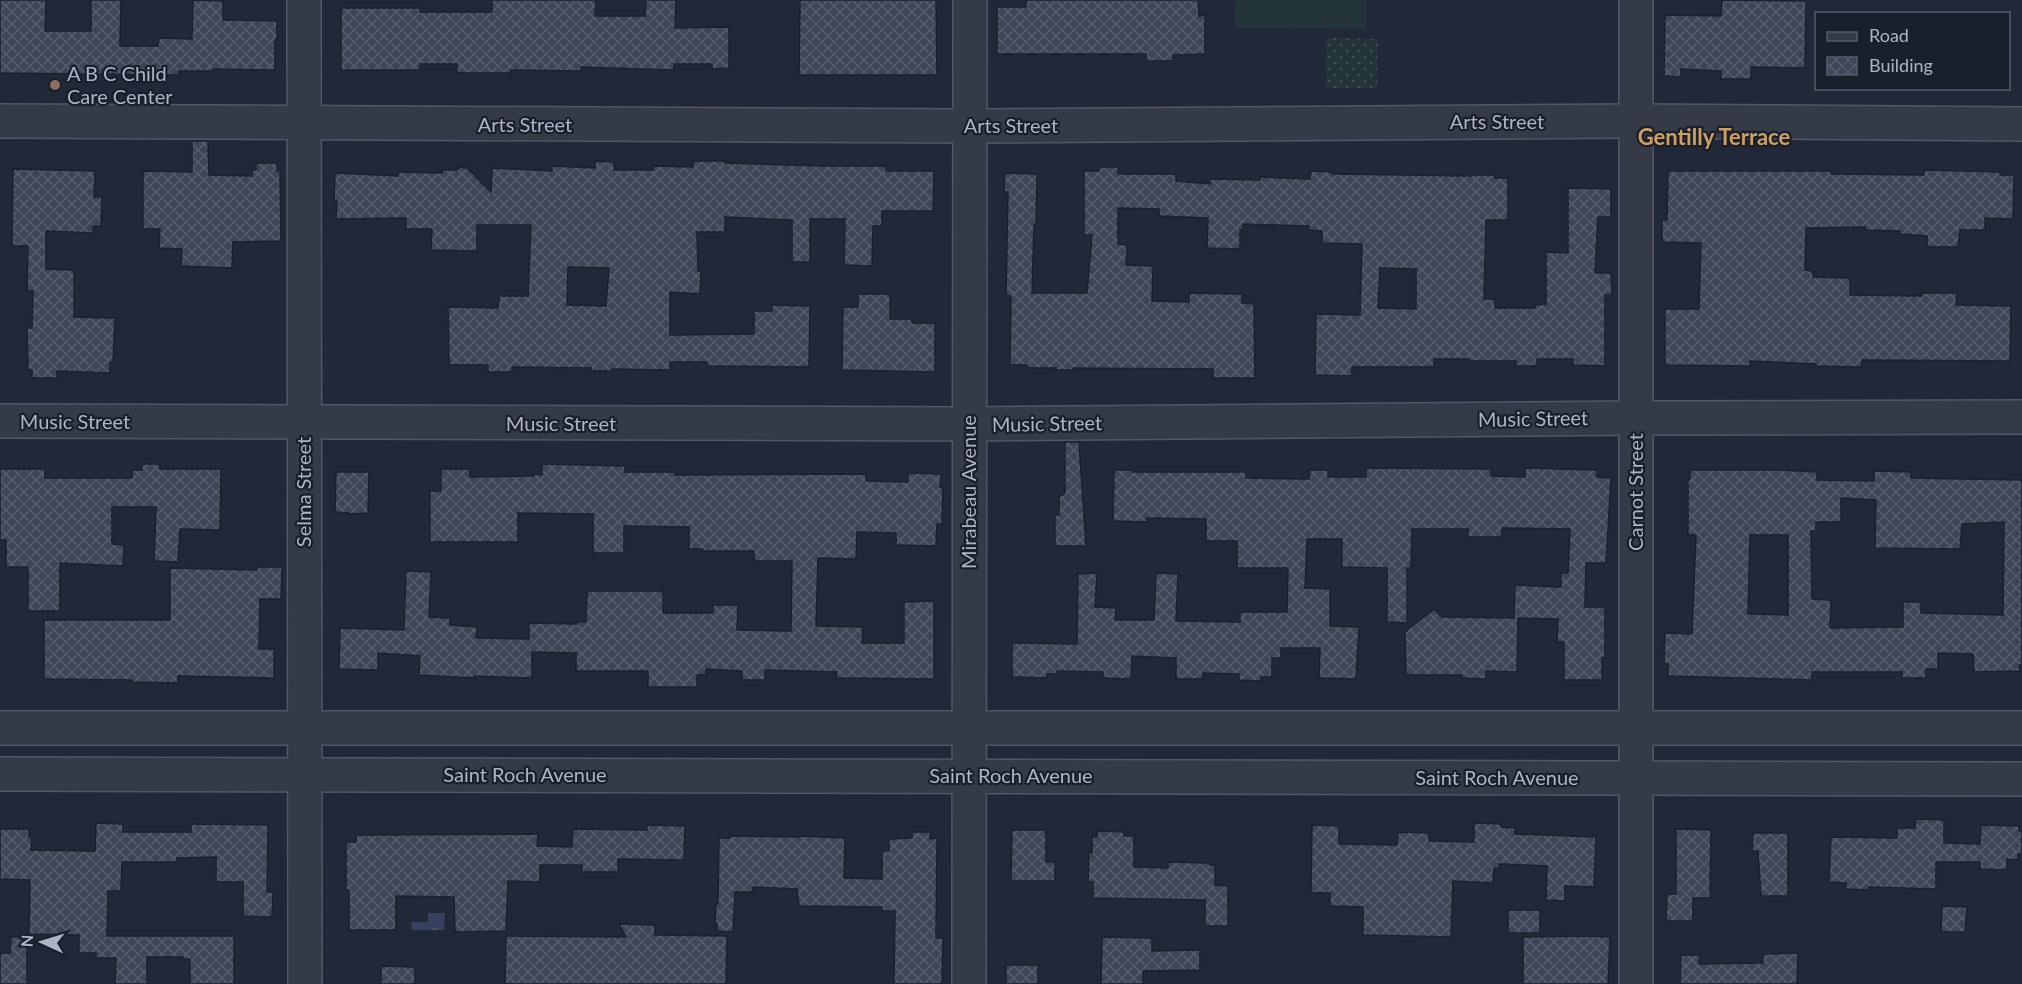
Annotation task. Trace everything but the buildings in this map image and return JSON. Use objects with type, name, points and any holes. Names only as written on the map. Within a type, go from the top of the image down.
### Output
[{"type":"street","name":"Selma Street","points":[[304,0],[305,984]]},
{"type":"street","name":"Mirabeau Avenue","points":[[969,984],[970,0]]},
{"type":"street","name":"Carnot Street","points":[[1636,0],[1636,984]]},
{"type":"street","name":"Arts Street","points":[[0,121],[971,126],[1636,121],[2022,124]]},
{"type":"street","name":"Music Street","points":[[0,421],[969,424],[2022,417]]},
{"type":"street","points":[[0,728],[2022,728]]},
{"type":"street","name":"Saint Roch Avenue","points":[[0,774],[2022,779]]},
{"type":"shaded area","points":[[1236,0],[1366,0],[1366,29],[1235,28]]},
{"type":"shaded area","points":[[1326,38],[1378,39],[1377,88],[1326,88]]},
{"type":"water","points":[[428,913],[445,913],[444,930],[412,930],[411,922],[428,922]]},
{"type":"place","name":"A B C Child Care Center","points":[[55,85]]},
{"type":"district","name":"Gentilly Terrace","points":[[1714,137]]}]
